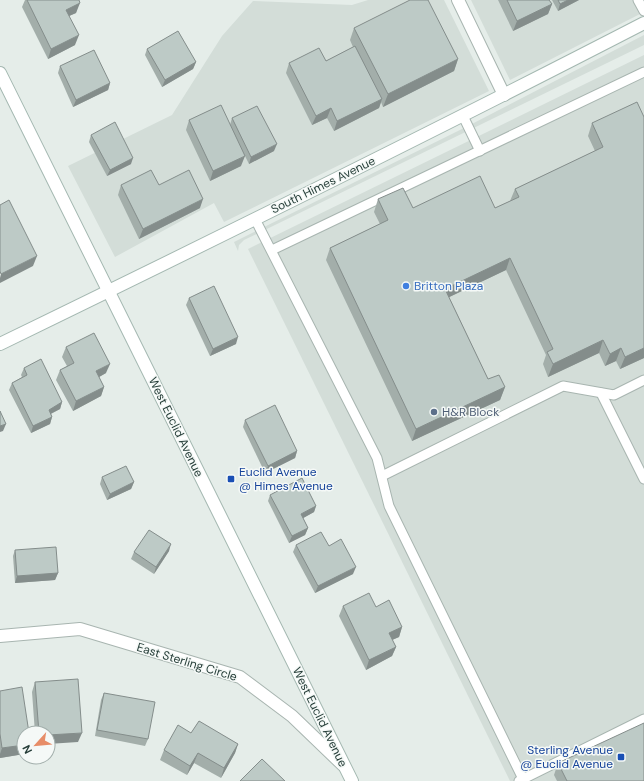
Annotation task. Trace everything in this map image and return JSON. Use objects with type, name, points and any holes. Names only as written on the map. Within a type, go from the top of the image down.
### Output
[{"type":"street","points":[[458,0],[504,95]]},
{"type":"street","name":"South Himes Avenue","points":[[0,344],[463,116],[644,24]]},
{"type":"street","name":"West Euclid Avenue","points":[[0,73],[352,781]]},
{"type":"street","name":"East Sterling Circle","points":[[0,636],[80,629],[240,677],[292,716],[344,765]]},
{"type":"lane","points":[[638,0],[644,11]]},
{"type":"lane","points":[[272,250],[644,72]]},
{"type":"lane","points":[[463,116],[480,151]]},
{"type":"lane","points":[[255,219],[377,458],[389,506],[522,780],[644,719]]},
{"type":"lane","points":[[382,476],[563,386],[614,395],[644,380]]},
{"type":"lane","points":[[601,393],[644,479]]},
{"type":"shaded area","points":[[368,0],[444,0],[489,91],[224,222],[214,203],[115,257],[68,166],[172,115],[222,36],[253,1],[352,5]]},
{"type":"shaded area","points":[[471,0],[644,0],[644,12],[510,80]]},
{"type":"shaded area","points":[[644,35],[644,45],[244,240],[239,245],[238,251],[234,242],[468,126]]},
{"type":"shaded area","points":[[644,55],[644,781],[510,781],[248,249]]},
{"type":"building","points":[[27,0],[79,0],[80,3],[66,10],[79,35],[51,49]]},
{"type":"building","points":[[410,0],[428,0],[458,59],[388,94],[354,28]]},
{"type":"building","points":[[507,0],[549,0],[552,4],[517,21]]},
{"type":"building","points":[[558,0],[568,0],[560,4]]},
{"type":"building","points":[[178,31],[196,62],[165,80],[147,49]]},
{"type":"building","points":[[355,46],[382,99],[337,121],[331,108],[316,116],[289,63],[319,48],[326,61]]},
{"type":"building","points":[[94,50],[110,83],[76,100],[60,66]]},
{"type":"building","name":"Britton Plaza","points":[[637,102],[644,117],[644,348],[625,357],[621,348],[610,354],[603,340],[553,364],[547,352],[553,349],[510,258],[445,289],[488,379],[499,375],[505,387],[416,429],[330,248],[388,220],[378,199],[403,188],[413,208],[480,176],[495,208],[519,197],[515,189],[603,147],[592,123]]},
{"type":"building","points":[[221,105],[245,156],[213,171],[189,120]]},
{"type":"building","points":[[257,106],[277,144],[251,157],[232,118]]},
{"type":"building","points":[[115,122],[133,158],[110,170],[91,135]]},
{"type":"building","points":[[151,170],[159,185],[189,170],[203,199],[143,229],[121,185]]},
{"type":"building","points":[[9,200],[37,256],[1,274],[0,205]]},
{"type":"building","points":[[214,286],[238,337],[213,349],[189,298]]},
{"type":"building","points":[[94,333],[110,364],[96,371],[104,387],[76,401],[60,370],[74,363],[66,347]]},
{"type":"building","points":[[41,359],[62,402],[49,410],[52,417],[33,426],[12,383],[27,375],[24,368]]},
{"type":"building","points":[[275,405],[297,451],[268,466],[245,420]]},
{"type":"building","points":[[0,411],[6,424],[0,426]]},
{"type":"building","points":[[126,466],[134,482],[110,494],[102,477]]},
{"type":"building","points":[[302,478],[316,506],[301,514],[308,528],[292,536],[270,495]]},
{"type":"building","points":[[149,530],[171,544],[156,567],[134,552]]},
{"type":"building","points":[[321,532],[329,546],[341,539],[356,567],[318,586],[296,545]]},
{"type":"building","points":[[56,547],[58,573],[17,576],[15,550]]},
{"type":"building","points":[[369,593],[376,607],[389,600],[402,627],[389,633],[396,647],[369,660],[343,606]]},
{"type":"building","points":[[78,679],[82,733],[56,735],[56,725],[38,725],[35,682]]},
{"type":"building","points":[[22,687],[28,725],[16,725],[16,746],[2,748],[0,734],[0,691]]},
{"type":"building","points":[[104,693],[155,702],[148,739],[97,730]]},
{"type":"building","points":[[199,721],[238,744],[224,768],[198,753],[190,766],[164,750],[178,725],[191,733]]},
{"type":"building","points":[[644,723],[644,781],[567,781],[558,763]]},
{"type":"building","points":[[262,759],[285,781],[240,781]]},
{"type":"place","name":"Britton Plaza","points":[[406,286]]},
{"type":"place","name":"H&R Block","points":[[434,412]]},
{"type":"place","name":"Euclid Avenue @ Himes Avenue","points":[[231,479]]},
{"type":"place","name":"Sterling Avenue @ Euclid Avenue","points":[[621,757]]}]
